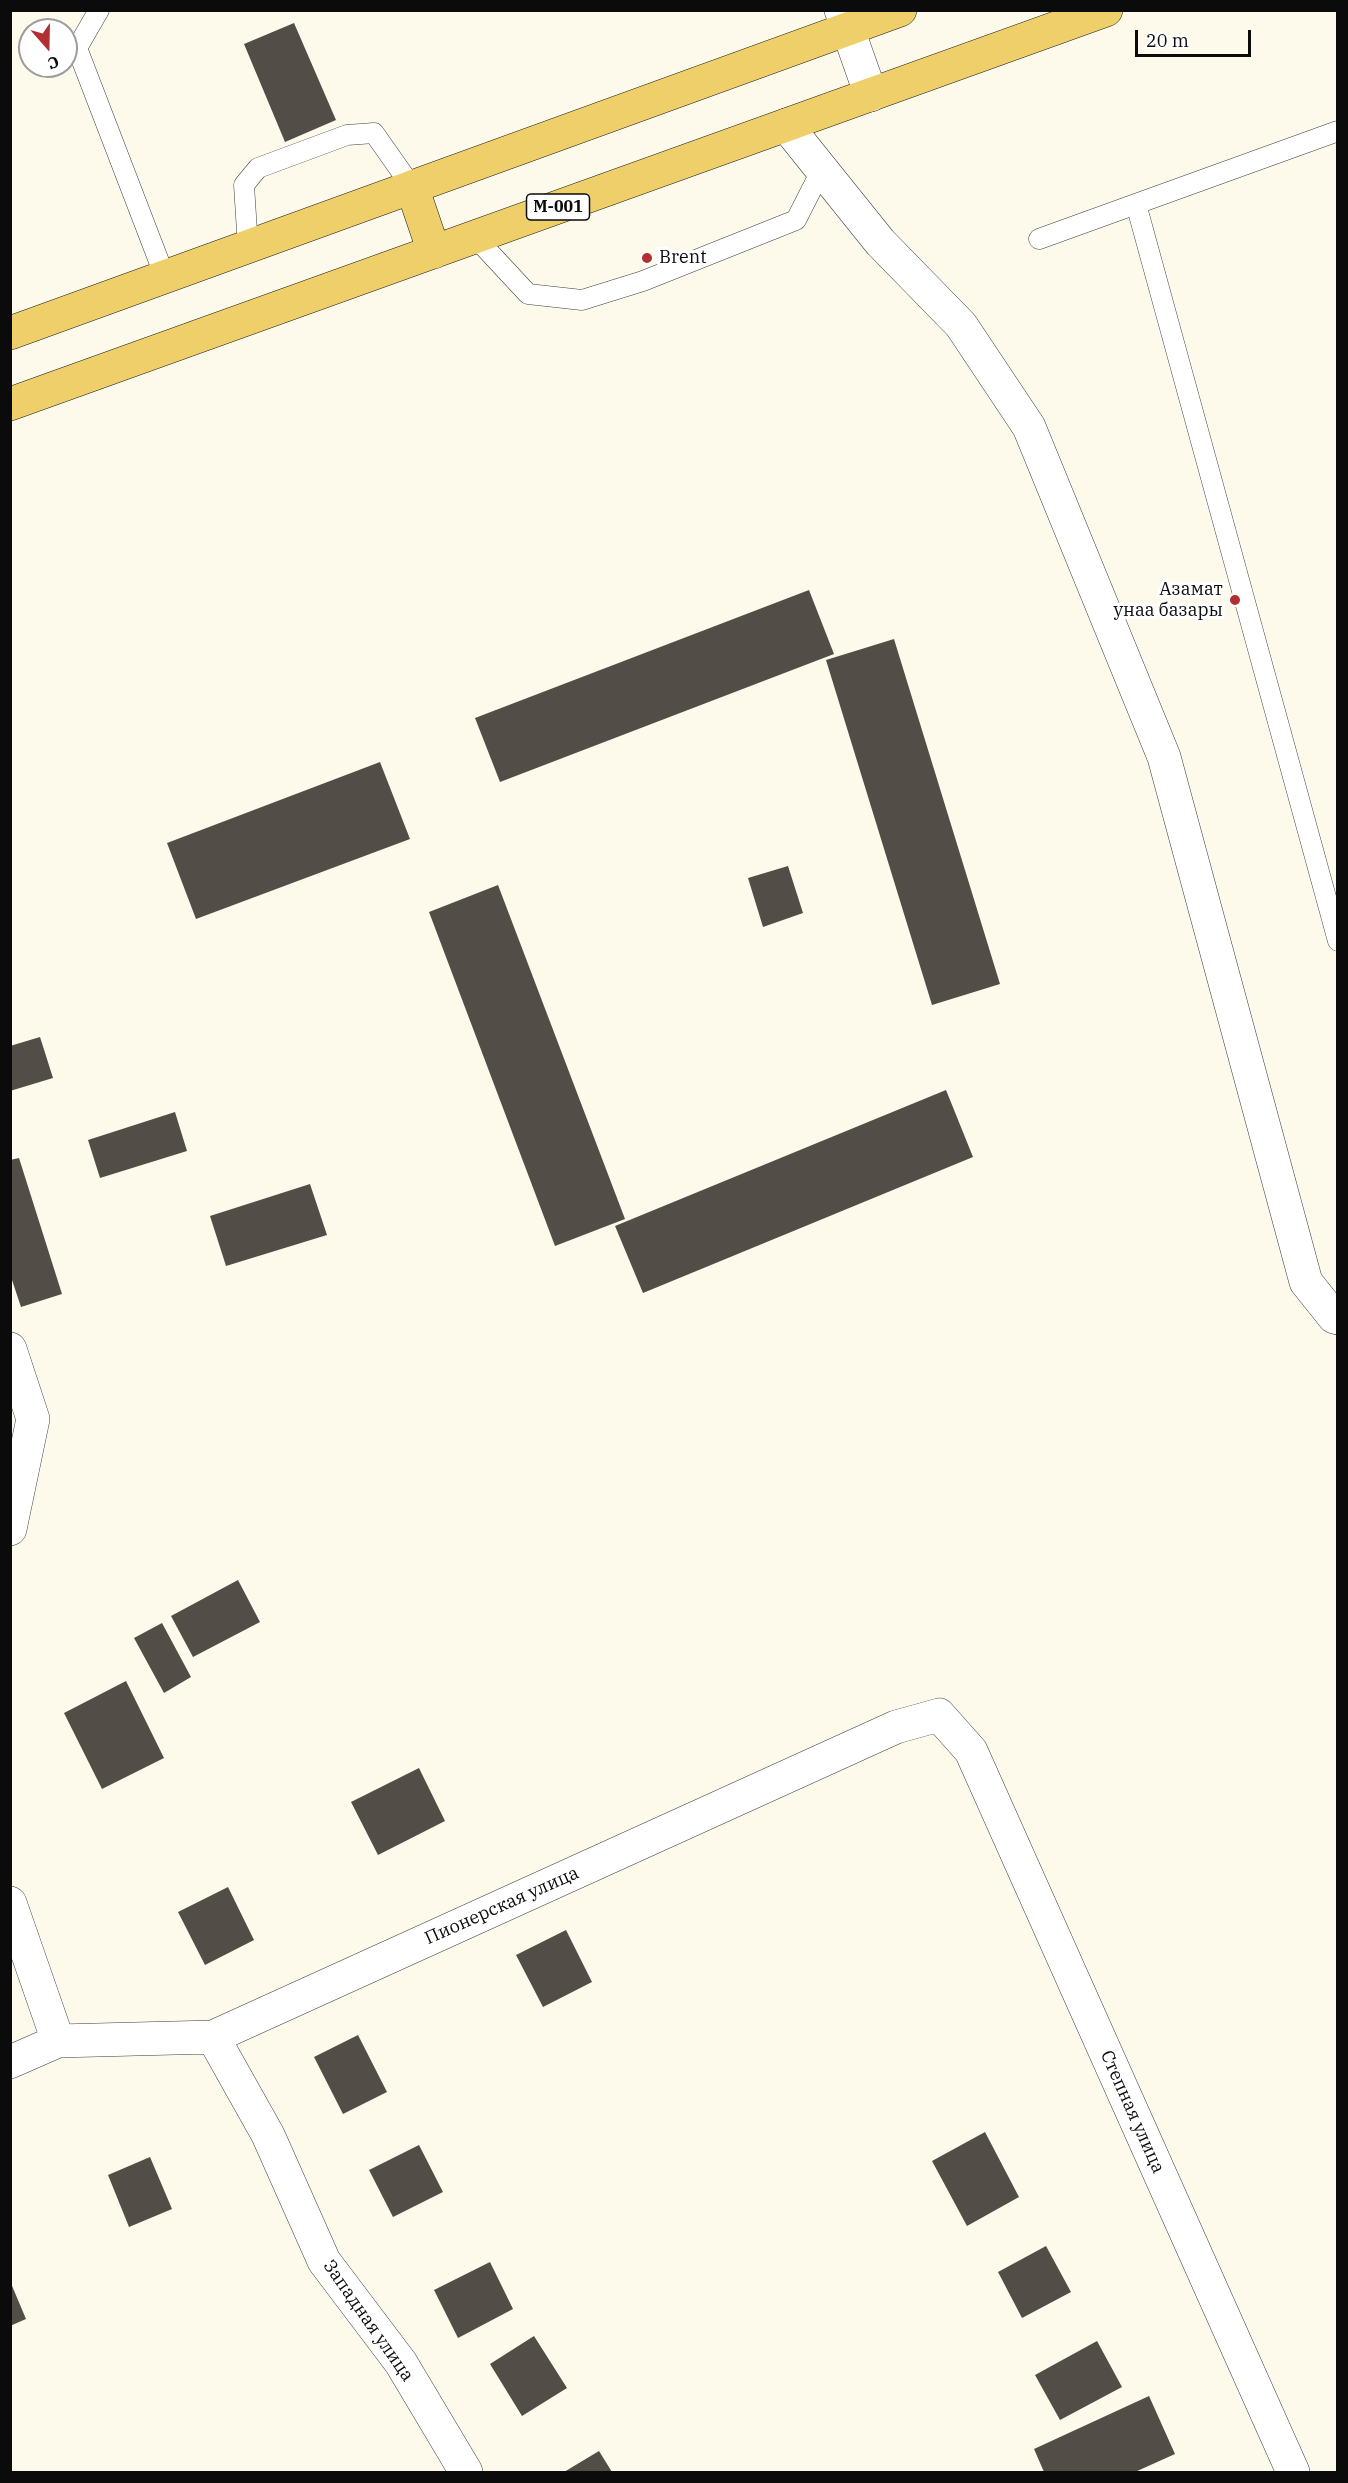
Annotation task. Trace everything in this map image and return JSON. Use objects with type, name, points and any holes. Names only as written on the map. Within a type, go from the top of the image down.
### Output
[{"type":"main road","points":[[10,333],[412,187],[844,20],[900,10]]},
{"type":"main road","name":"M-001","points":[[10,404],[1106,10]]},
{"type":"main road","points":[[412,187],[434,252]]},
{"type":"street","points":[[844,20],[871,94]]},
{"type":"street","points":[[786,125],[880,242],[961,325],[1029,427],[1164,757],[1306,1282],[1334,1317],[1338,1318]]},
{"type":"street","points":[[10,1349],[33,1419],[10,1529]]},
{"type":"street","name":"Пионерская улица","points":[[10,2062],[58,2041],[213,2037],[896,1727],[939,1715],[971,1750]]},
{"type":"street","name":"Степная улица","points":[[971,1750],[1293,2472]]},
{"type":"street","points":[[10,1903],[58,2041]]},
{"type":"street","name":"Западная улица","points":[[213,2037],[268,2135],[324,2261],[401,2363],[465,2472]]},
{"type":"lane","points":[[99,10],[78,48],[165,277]]},
{"type":"lane","points":[[1039,238],[1338,131]]},
{"type":"lane","points":[[248,247],[244,185],[258,168],[347,135],[374,133],[412,187]]},
{"type":"lane","points":[[475,237],[528,294],[582,300],[643,281],[796,220],[822,170]]},
{"type":"lane","points":[[1136,204],[1338,941]]},
{"type":"building","points":[[294,23],[336,120],[285,142],[244,44]]},
{"type":"building","points":[[809,590],[834,654],[500,782],[475,718]]},
{"type":"building","points":[[894,639],[1000,984],[932,1005],[826,660]]},
{"type":"building","points":[[380,762],[410,839],[196,919],[167,843]]},
{"type":"building","points":[[788,866],[803,913],[763,927],[748,878]]},
{"type":"building","points":[[498,885],[625,1219],[555,1246],[429,912]]},
{"type":"building","points":[[40,1037],[53,1078],[10,1091],[10,1046]]},
{"type":"building","points":[[946,1090],[973,1157],[643,1293],[615,1226]]},
{"type":"building","points":[[175,1112],[187,1151],[100,1178],[88,1140]]},
{"type":"building","points":[[19,1158],[62,1294],[21,1307],[10,1274],[10,1160]]},
{"type":"building","points":[[310,1184],[327,1235],[226,1266],[210,1216]]},
{"type":"building","points":[[238,1580],[260,1622],[193,1657],[171,1616]]},
{"type":"building","points":[[162,1623],[191,1677],[164,1693],[134,1638]]},
{"type":"building","points":[[126,1681],[164,1758],[102,1789],[64,1713]]},
{"type":"building","points":[[419,1768],[445,1821],[378,1855],[351,1802]]},
{"type":"building","points":[[228,1887],[254,1940],[205,1965],[178,1912]]},
{"type":"building","points":[[566,1930],[592,1982],[543,2007],[516,1955]]},
{"type":"building","points":[[358,2035],[387,2092],[343,2114],[314,2057]]},
{"type":"building","points":[[985,2132],[1019,2197],[967,2226],[932,2161]]},
{"type":"building","points":[[419,2145],[443,2192],[393,2217],[369,2170]]},
{"type":"building","points":[[150,2157],[172,2209],[129,2227],[108,2175]]},
{"type":"building","points":[[1046,2246],[1071,2292],[1022,2318],[998,2272]]},
{"type":"building","points":[[490,2262],[513,2309],[458,2338],[434,2290]]},
{"type":"building","points":[[10,2281],[26,2319],[10,2326]]},
{"type":"building","points":[[534,2336],[567,2388],[522,2416],[490,2364]]},
{"type":"building","points":[[1097,2341],[1122,2387],[1060,2420],[1035,2375]]},
{"type":"building","points":[[1149,2396],[1175,2454],[1135,2472],[1044,2472],[1034,2449]]},
{"type":"building","points":[[599,2451],[612,2472],[564,2472]]},
{"type":"place","name":"Brent","points":[[647,258]]},
{"type":"place","name":"Азамат унаа базары","points":[[1235,600]]}]
